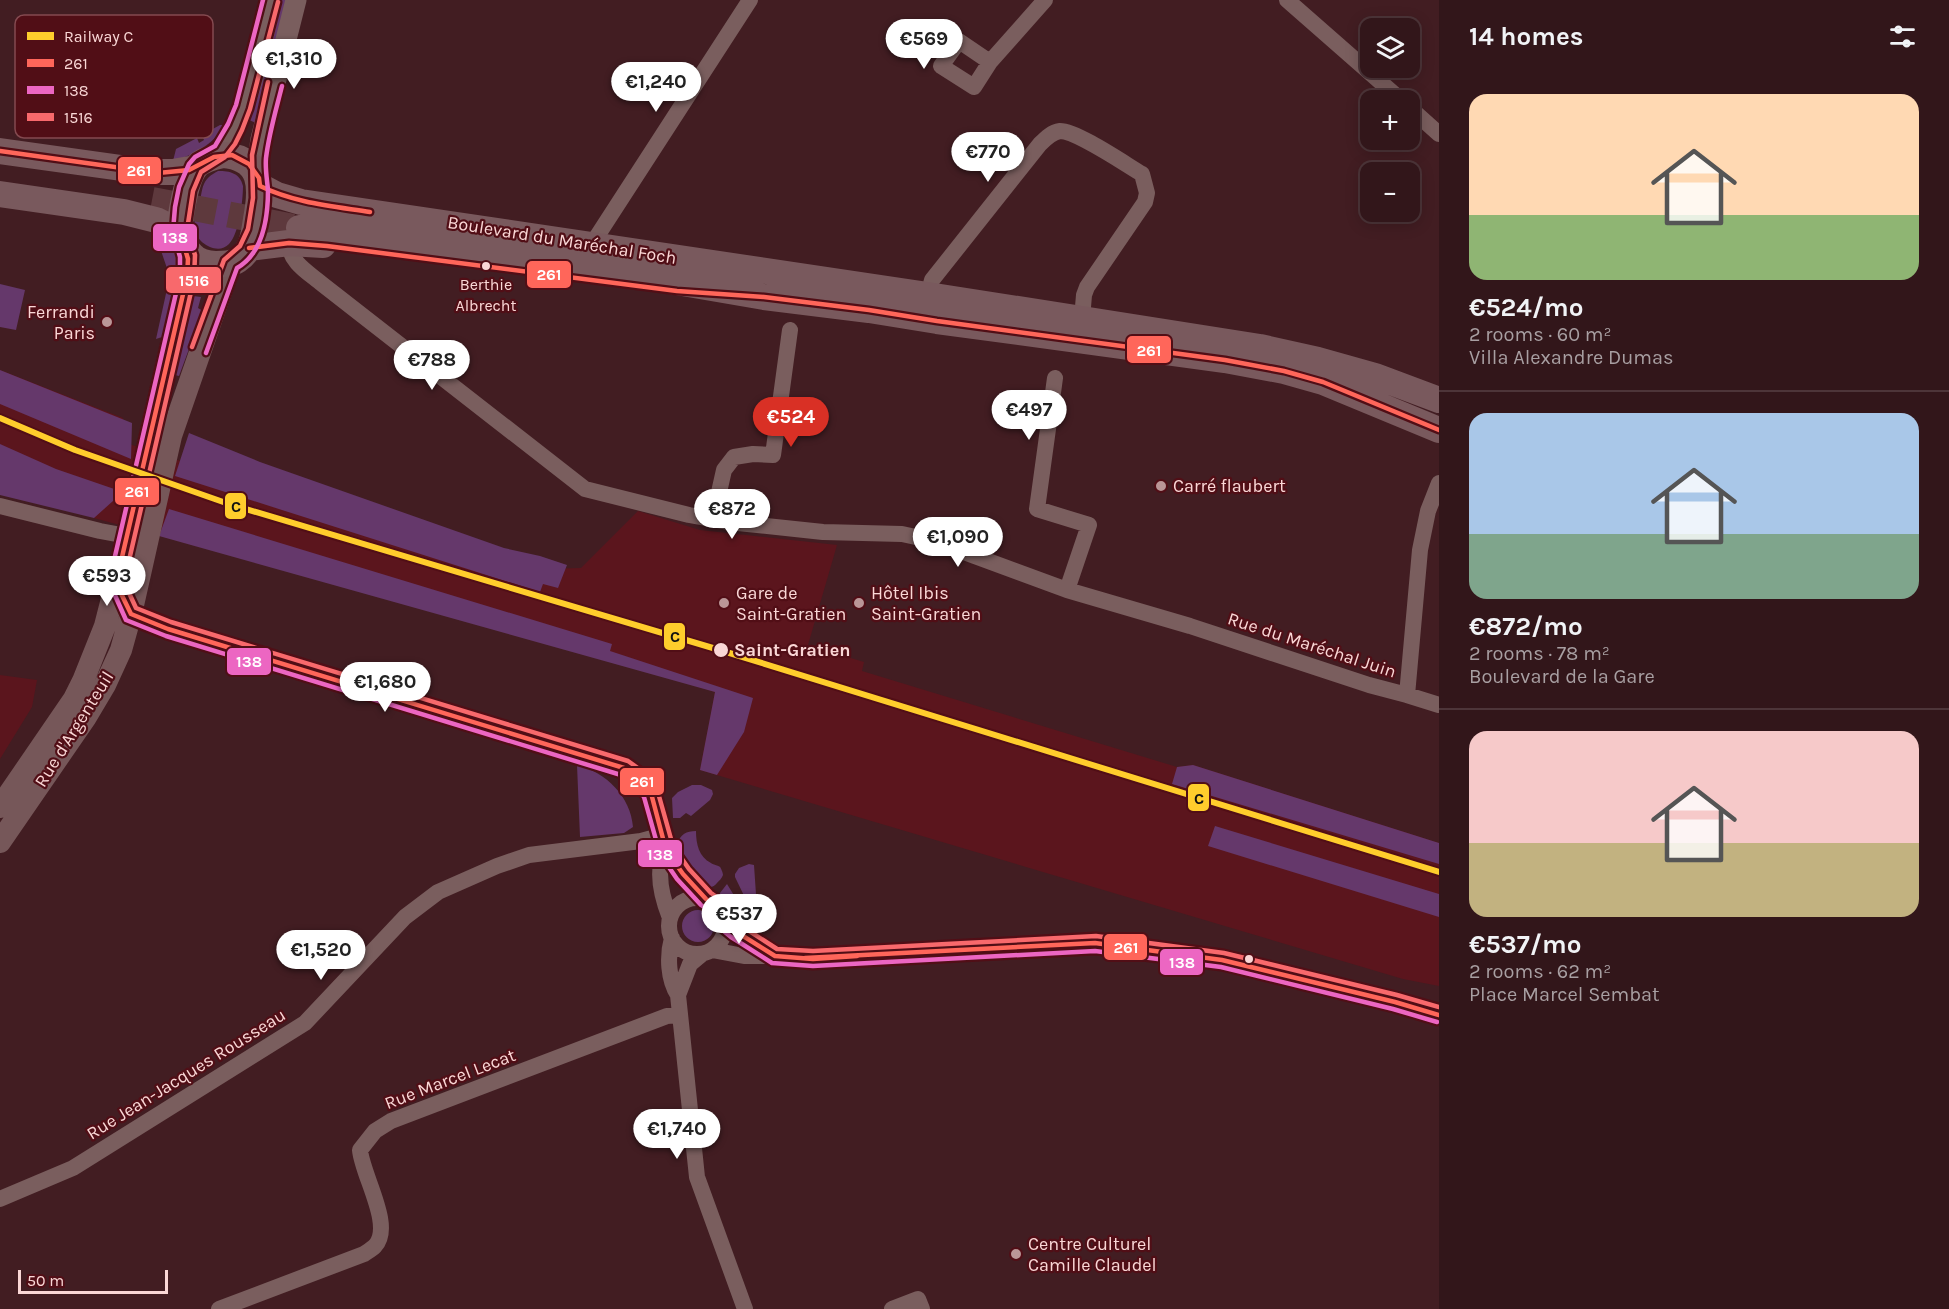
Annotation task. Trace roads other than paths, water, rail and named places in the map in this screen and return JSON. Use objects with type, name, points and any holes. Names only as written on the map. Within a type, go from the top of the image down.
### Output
[{"type":"main road","points":[[0,151],[150,172],[173,172],[223,155],[240,158],[249,164],[260,182],[260,203],[240,255],[209,264],[195,258],[183,240],[156,220],[124,212],[0,194]]},
{"type":"main road","points":[[183,240],[180,221],[187,186],[204,162]]},
{"type":"main road","points":[[0,168],[153,196],[0,177]]},
{"type":"main road","name":"Boulevard du Maréchal Foch","points":[[260,182],[277,195],[301,202],[928,295],[1299,355],[1376,376],[1439,400]]},
{"type":"main road","name":"Boulevard du Maréchal Foch","points":[[240,255],[296,230],[866,286]]},
{"type":"main road","name":"Boulevard du Maréchal Foch","points":[[296,230],[624,273],[764,297],[1225,360],[1274,369],[1332,385],[1439,429]]},
{"type":"main road","name":"Rue d'Argenteuil","points":[[0,807],[74,699],[105,626],[187,277],[183,240]]},
{"type":"main road","name":"Rue d'Argenteuil","points":[[0,842],[97,699],[121,650],[171,436],[240,255]]},
{"type":"street","points":[[204,162],[229,138],[243,107],[271,0]]},
{"type":"street","points":[[260,182],[258,159],[261,139],[296,0]]},
{"type":"street","points":[[592,244],[750,0]]},
{"type":"street","points":[[990,62],[1045,0]]},
{"type":"street","points":[[1287,0],[1390,90]]},
{"type":"street","points":[[1420,117],[1439,134]]},
{"type":"street","points":[[928,295],[932,280],[1040,144],[1053,133],[1060,131],[1084,140],[1142,174],[1147,193],[1145,202],[1087,287],[1082,319]]},
{"type":"street","name":"Rue du Maréchal Juin","points":[[296,230],[289,252],[294,260],[585,489],[713,519],[823,532],[902,534],[934,541],[1067,590],[1190,626],[1369,685],[1407,695],[1420,550],[1428,511],[1439,483]]},
{"type":"street","points":[[713,519],[724,470],[734,457],[753,454],[773,455],[790,330]]},
{"type":"street","points":[[1055,378],[1037,509],[1089,525],[1067,590]]},
{"type":"street","points":[[0,506],[127,536],[150,532]]},
{"type":"street","points":[[116,583],[131,614],[168,629],[624,768],[641,780],[651,793],[664,843],[682,874],[706,899],[719,908],[725,922],[735,931],[775,956]]},
{"type":"street","points":[[1407,695],[1439,705]]},
{"type":"street","name":"Rue Jean-Jacques Rousseau","points":[[0,1199],[73,1168],[305,1023],[405,917],[438,892],[497,866],[529,855],[641,842],[664,843]]},
{"type":"street","points":[[664,843],[661,878],[665,906],[670,918]]},
{"type":"street","points":[[706,899],[688,900],[674,910],[670,918],[672,938],[677,946],[693,954],[707,952],[813,959],[1095,943],[1222,960],[1439,1015]]},
{"type":"street","points":[[678,995],[690,964],[723,938],[725,922]]},
{"type":"street","points":[[672,938],[668,951],[671,982],[678,995],[697,1177],[745,1309]]},
{"type":"street","name":"Rue Marcel Lecat","points":[[219,1309],[364,1254],[376,1245],[382,1232],[381,1218],[361,1162],[360,1150],[375,1131],[391,1121],[667,1016],[680,1015]]},
{"type":"street","points":[[892,1309],[918,1299],[922,1309]]},
{"type":"tunnel","points":[[152,200],[299,228]]},
{"type":"rail line","name":"C","points":[[0,418],[75,450],[229,504],[723,651],[1439,872]]},
{"type":"place","name":"Berthie Albrecht","points":[[486,266]]},
{"type":"place","name":"Ferrandi Paris","points":[[107,322]]},
{"type":"place","name":"Carré flaubert","points":[[1161,486]]},
{"type":"place","name":"Gare de Saint-Gratien","points":[[724,603]]},
{"type":"place","name":"Hôtel Ibis Saint-Gratien","points":[[859,603]]},
{"type":"place","name":"Saint-Gratien","points":[[721,650]]},
{"type":"place","name":"Centre Culturel Camille Claudel","points":[[1016,1254]]}]
